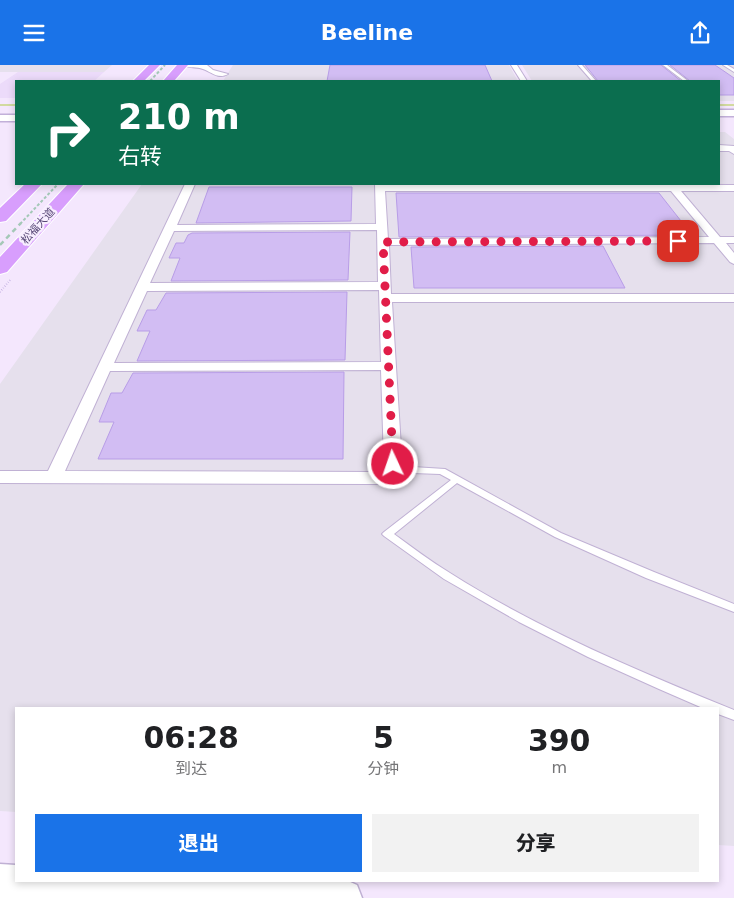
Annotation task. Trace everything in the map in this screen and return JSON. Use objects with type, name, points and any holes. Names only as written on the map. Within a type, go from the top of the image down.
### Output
[{"type":"main road","points":[[139,80],[155,65]]},
{"type":"main road","points":[[169,80],[185,65]]},
{"type":"main road","points":[[0,113],[15,113]]},
{"type":"main road","points":[[720,113],[734,113]]},
{"type":"main road","points":[[0,118],[15,118]]},
{"type":"main road","points":[[720,118],[734,118]]},
{"type":"main road","points":[[0,217],[33,185]]},
{"type":"main road","name":"松福大道","points":[[0,268],[75,185]]},
{"type":"street","points":[[185,65],[207,67],[211,72],[224,74]]},
{"type":"street","points":[[514,65],[523,80]]},
{"type":"street","points":[[720,148],[731,148],[734,151]]},
{"type":"street","points":[[54,477],[190,185]]},
{"type":"street","points":[[0,477],[376,478],[393,464],[380,186],[672,186],[734,188]]},
{"type":"street","points":[[672,186],[734,260]]},
{"type":"street","points":[[170,228],[734,240]]},
{"type":"street","points":[[142,287],[734,298]]},
{"type":"street","points":[[105,367],[389,366]]},
{"type":"street","points":[[0,882],[344,898]]},
{"type":"lane","points":[[580,65],[593,80]]},
{"type":"lane","points":[[665,65],[685,80]]},
{"type":"lane","points":[[725,65],[734,71]]},
{"type":"lane","points":[[393,464],[413,470],[442,471],[558,535],[650,575],[734,608]]},
{"type":"lane","points":[[457,479],[387,534],[454,581],[520,618],[667,688],[714,707]]},
{"type":"lane","points":[[719,709],[734,715]]},
{"type":"shaded area","points":[[0,65],[112,65],[104,72],[0,72]]},
{"type":"shaded area","points":[[233,65],[509,65],[517,80],[224,80]]},
{"type":"shaded area","points":[[522,65],[734,65],[734,101],[720,101],[720,80],[531,80]]},
{"type":"shaded area","points":[[18,72],[104,72],[95,80],[15,80],[15,98],[0,98],[0,84]]},
{"type":"shaded area","points":[[720,132],[725,132],[734,139],[734,846],[719,845],[719,707],[15,707],[15,812],[0,811],[0,384],[141,185],[720,185]]},
{"type":"building","points":[[330,65],[485,65],[492,80],[327,80]]},
{"type":"building","points":[[585,65],[661,65],[680,80],[597,80]]},
{"type":"building","points":[[670,65],[715,65],[734,78],[734,95],[720,95],[720,80],[689,80]]},
{"type":"building","points":[[209,187],[352,187],[351,221],[196,223]]},
{"type":"building","points":[[396,193],[659,193],[692,235],[399,237]]},
{"type":"building","points":[[350,232],[348,280],[171,281],[180,258],[169,258],[176,243],[184,243],[188,235],[192,233]]},
{"type":"building","points":[[603,246],[625,288],[414,288],[411,247]]},
{"type":"building","points":[[347,292],[345,360],[137,361],[150,331],[137,331],[147,310],[156,310],[166,293]]},
{"type":"building","points":[[344,372],[343,459],[98,459],[114,422],[99,422],[111,393],[122,393],[133,373]]},
{"type":"waterway","points":[[0,105],[15,105]]},
{"type":"waterway","points":[[720,105],[734,105]]},
{"type":"railway","points":[[151,80],[165,65]]},
{"type":"railway","points":[[20,224],[57,185]]},
{"type":"railway","points":[[0,245],[21,223]]},
{"type":"route","points":[[393,464],[383,242],[678,241]]}]
